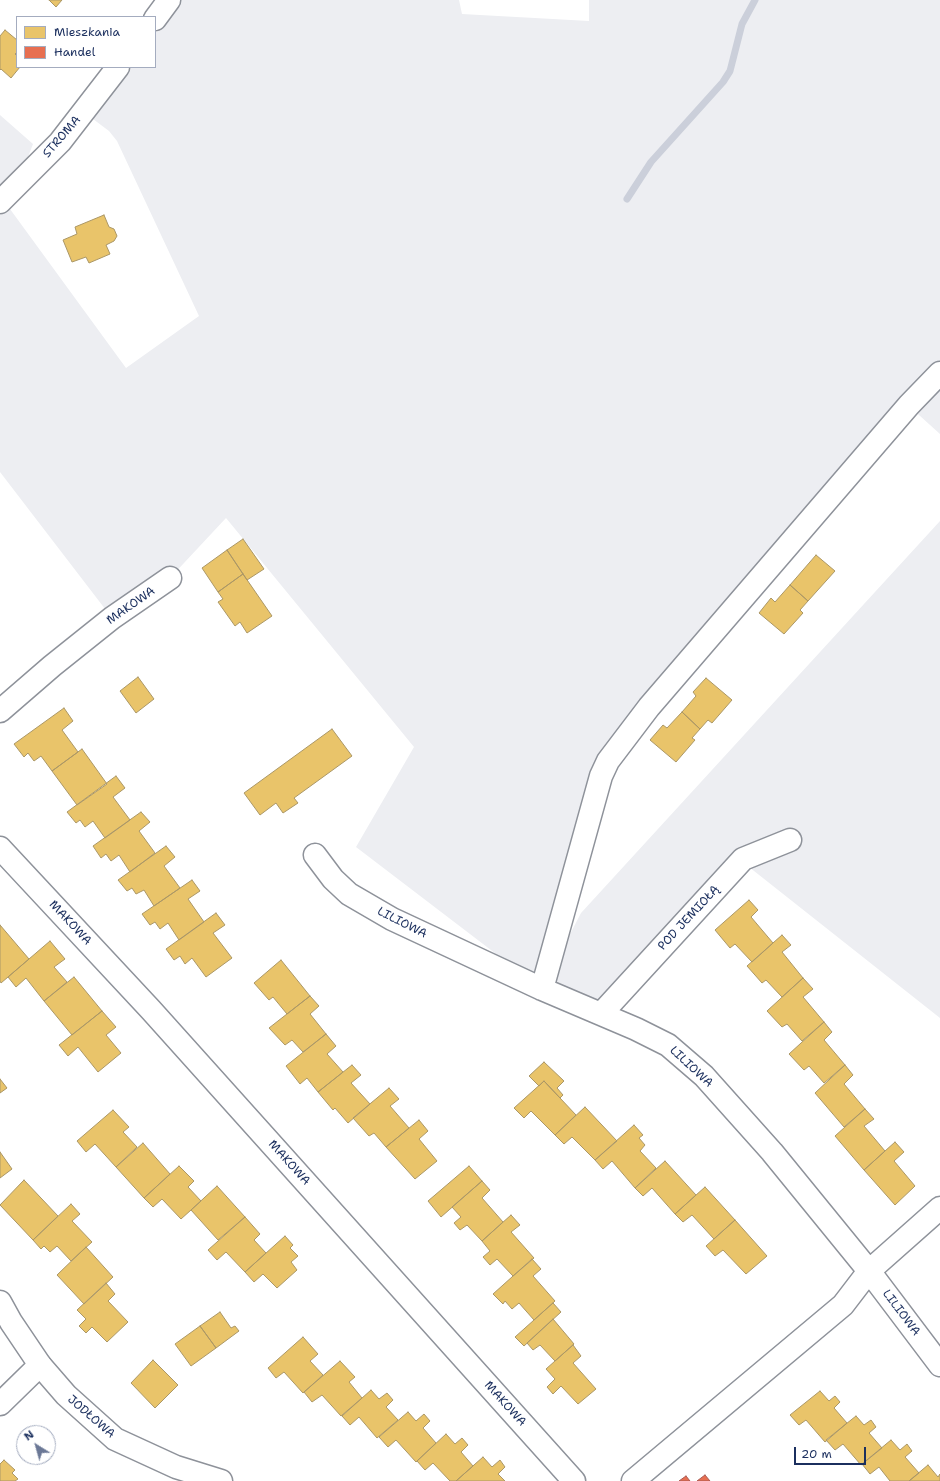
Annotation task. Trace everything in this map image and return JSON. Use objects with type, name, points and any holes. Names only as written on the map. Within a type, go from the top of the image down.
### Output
[{"type":"street","points":[[156,18],[169,0]]},
{"type":"street","name":"STROMA","points":[[0,202],[60,142],[117,68]]},
{"type":"street","points":[[542,989],[601,776],[608,761],[649,707],[909,405],[940,373]]},
{"type":"street","name":"MAKOWA","points":[[0,711],[52,666],[112,618],[170,578]]},
{"type":"street","name":"POD JEMIOŁĄ","points":[[602,1014],[743,859],[790,840]]},
{"type":"street","name":"MAKOWA","points":[[0,848],[151,1010],[574,1481]]},
{"type":"street","name":"LILIOWA","points":[[315,854],[333,879],[349,894],[392,919],[542,989],[668,1044],[704,1076],[772,1152],[869,1271],[940,1365]]},
{"type":"street","points":[[633,1481],[843,1306],[869,1271],[940,1208]]},
{"type":"street","name":"JODŁOWA","points":[[0,1302],[11,1322],[40,1365],[66,1395],[115,1439],[176,1467],[221,1481]]},
{"type":"street","points":[[0,1404],[40,1365]]},
{"type":"shaded area","points":[[178,0],[459,0],[462,14],[589,21],[589,0],[940,0],[940,434],[909,406],[608,761],[543,986],[581,913],[940,521],[940,1018],[749,867],[613,1018],[542,989],[356,847],[414,747],[226,518],[170,578],[112,618],[0,472],[0,215],[10,209],[126,368],[199,316],[117,141],[109,131],[89,116],[126,68],[156,68],[156,30]]},
{"type":"shaded area","points":[[0,115],[33,144],[28,157],[16,175],[0,190]]},
{"type":"building: Mieszkania","points":[[49,0],[62,0],[56,7]]},
{"type":"building: Mieszkania","points":[[5,30],[16,39],[16,68],[19,68],[11,78],[1,69],[0,70],[0,36]]},
{"type":"building: Mieszkania","points":[[104,215],[109,227],[114,229],[117,236],[114,241],[106,245],[110,254],[89,263],[86,257],[72,262],[63,240],[77,234],[75,227]]},
{"type":"building: Mieszkania","points":[[243,539],[264,569],[247,580],[227,550]]},
{"type":"building: Mieszkania","points":[[227,550],[243,574],[218,592],[202,568]]},
{"type":"building: Mieszkania","points":[[816,555],[835,571],[808,601],[790,585]]},
{"type":"building: Mieszkania","points":[[243,574],[272,616],[247,633],[240,622],[235,626],[218,602],[223,599],[218,592]]},
{"type":"building: Mieszkania","points":[[790,585],[808,601],[800,610],[803,613],[784,634],[759,613],[771,598],[775,602]]},
{"type":"building: Mieszkania","points":[[138,677],[154,699],[136,713],[120,691]]},
{"type":"building: Mieszkania","points":[[706,678],[732,700],[712,723],[708,720],[700,729],[682,712],[696,696],[693,692]]},
{"type":"building: Mieszkania","points":[[64,708],[73,721],[62,730],[78,752],[52,771],[41,756],[34,761],[28,753],[24,757],[14,744]]},
{"type":"building: Mieszkania","points":[[682,712],[700,729],[692,738],[695,740],[676,762],[650,740],[663,725],[667,728]]},
{"type":"building: Mieszkania","points":[[332,729],[352,756],[294,798],[298,803],[283,813],[276,803],[260,815],[244,793]]},
{"type":"building: Mieszkania","points":[[82,749],[107,784],[77,805],[52,771]]},
{"type":"building: Mieszkania","points":[[116,776],[125,788],[113,797],[130,820],[105,838],[93,821],[85,827],[80,820],[76,823],[67,812]]},
{"type":"building: Mieszkania","points":[[141,812],[150,822],[139,831],[155,853],[130,872],[119,855],[111,861],[106,854],[101,858],[93,846]]},
{"type":"building: Mieszkania","points":[[166,846],[175,857],[164,866],[180,888],[154,906],[144,890],[136,894],[132,888],[127,891],[118,880]]},
{"type":"building: Mieszkania","points":[[192,880],[200,891],[188,899],[204,922],[179,940],[168,923],[160,929],[155,922],[150,925],[142,914]]},
{"type":"building: Mieszkania","points":[[749,900],[758,910],[751,917],[773,943],[752,962],[735,944],[730,948],[715,930]]},
{"type":"building: Mieszkania","points":[[216,913],[225,925],[213,933],[232,958],[206,977],[192,958],[185,964],[180,956],[174,960],[166,949]]},
{"type":"building: Mieszkania","points":[[0,925],[29,959],[1,983],[0,981]]},
{"type":"building: Mieszkania","points":[[782,935],[791,945],[782,952],[803,978],[782,997],[766,980],[762,983],[747,966]]},
{"type":"building: Mieszkania","points":[[50,941],[65,959],[54,967],[67,982],[44,1001],[26,978],[16,987],[8,977]]},
{"type":"building: Mieszkania","points":[[281,960],[310,996],[287,1014],[273,997],[269,1000],[254,983]]},
{"type":"building: Mieszkania","points":[[74,977],[102,1011],[72,1035],[44,1001]]},
{"type":"building: Mieszkania","points":[[803,978],[813,989],[803,997],[824,1022],[802,1041],[787,1024],[782,1027],[767,1011]]},
{"type":"building: Mieszkania","points":[[310,996],[319,1006],[310,1014],[326,1034],[303,1052],[292,1040],[285,1045],[269,1028]]},
{"type":"building: Mieszkania","points":[[102,1011],[116,1027],[106,1035],[121,1053],[98,1072],[78,1047],[68,1056],[59,1045]]},
{"type":"building: Mieszkania","points":[[824,1022],[832,1032],[824,1040],[845,1065],[824,1083],[809,1066],[804,1070],[789,1054]]},
{"type":"building: Mieszkania","points":[[326,1034],[336,1046],[327,1054],[343,1072],[318,1092],[307,1078],[300,1084],[286,1066]]},
{"type":"building: Mieszkania","points":[[544,1062],[564,1081],[557,1088],[563,1095],[560,1098],[544,1081],[539,1086],[529,1076]]},
{"type":"building: Mieszkania","points":[[352,1065],[361,1075],[351,1083],[370,1104],[348,1123],[335,1108],[333,1110],[318,1092]]},
{"type":"building: Mieszkania","points":[[845,1065],[853,1075],[844,1084],[865,1109],[844,1127],[815,1093]]},
{"type":"building: Mieszkania","points":[[0,1079],[7,1088],[0,1093]]},
{"type":"building: Mieszkania","points":[[544,1081],[576,1115],[555,1135],[531,1111],[524,1118],[514,1108]]},
{"type":"building: Mieszkania","points":[[389,1088],[399,1099],[390,1106],[409,1128],[386,1147],[374,1133],[369,1136],[353,1118]]},
{"type":"building: Mieszkania","points":[[585,1107],[617,1141],[595,1160],[572,1137],[564,1144],[555,1135]]},
{"type":"building: Mieszkania","points":[[865,1109],[874,1119],[864,1126],[885,1151],[864,1170],[835,1136]]},
{"type":"building: Mieszkania","points":[[113,1110],[129,1127],[123,1132],[137,1147],[116,1167],[95,1144],[86,1152],[77,1141]]},
{"type":"building: Mieszkania","points":[[419,1120],[428,1131],[419,1139],[437,1161],[415,1179],[386,1147]]},
{"type":"building: Mieszkania","points":[[634,1125],[643,1135],[639,1138],[645,1145],[640,1151],[656,1168],[635,1188],[612,1161],[603,1169],[595,1160]]},
{"type":"building: Mieszkania","points":[[895,1142],[904,1152],[894,1161],[915,1186],[895,1205],[864,1170]]},
{"type":"building: Mieszkania","points":[[143,1143],[170,1174],[144,1198],[116,1167]]},
{"type":"building: Mieszkania","points":[[0,1152],[12,1169],[0,1178]]},
{"type":"building: Mieszkania","points":[[665,1161],[696,1195],[675,1214],[652,1188],[643,1196],[635,1188]]},
{"type":"building: Mieszkania","points":[[179,1166],[194,1181],[188,1187],[201,1201],[181,1219],[162,1199],[153,1207],[144,1198]]},
{"type":"building: Mieszkania","points":[[469,1166],[482,1181],[441,1217],[428,1201]]},
{"type":"building: Mieszkania","points":[[24,1180],[58,1216],[33,1240],[0,1205]]},
{"type":"building: Mieszkania","points":[[482,1181],[490,1190],[482,1198],[503,1222],[482,1241],[467,1225],[460,1230],[454,1223],[461,1217],[452,1207]]},
{"type":"building: Mieszkania","points":[[217,1186],[245,1217],[218,1240],[191,1210]]},
{"type":"building: Mieszkania","points":[[705,1187],[735,1220],[714,1239],[692,1215],[683,1222],[675,1214]]},
{"type":"building: Mieszkania","points":[[71,1204],[80,1214],[72,1221],[92,1242],[71,1261],[57,1246],[50,1252],[44,1246],[41,1249],[33,1240]]},
{"type":"building: Mieszkania","points":[[511,1215],[520,1225],[511,1232],[534,1258],[513,1276],[497,1259],[490,1265],[483,1257],[490,1251],[482,1241]]},
{"type":"building: Mieszkania","points":[[245,1217],[260,1234],[254,1240],[266,1253],[245,1272],[226,1252],[217,1260],[208,1250]]},
{"type":"building: Mieszkania","points":[[735,1220],[767,1256],[746,1274],[723,1250],[715,1256],[706,1246]]},
{"type":"building: Mieszkania","points":[[285,1236],[293,1245],[290,1248],[298,1256],[291,1262],[297,1270],[277,1288],[263,1274],[254,1282],[245,1272]]},
{"type":"building: Mieszkania","points":[[86,1247],[113,1277],[84,1304],[57,1275]]},
{"type":"building: Mieszkania","points":[[532,1259],[541,1269],[533,1276],[555,1301],[534,1320],[519,1303],[512,1309],[505,1301],[503,1304],[493,1294]]},
{"type":"building: Mieszkania","points":[[106,1283],[115,1294],[108,1301],[128,1322],[107,1342],[92,1327],[86,1333],[79,1326],[86,1319],[77,1310]]},
{"type":"building: Mieszkania","points":[[553,1303],[561,1312],[524,1346],[515,1337]]},
{"type":"building: Mieszkania","points":[[220,1312],[231,1328],[235,1326],[239,1331],[216,1348],[200,1326]]},
{"type":"building: Mieszkania","points":[[553,1319],[574,1344],[555,1361],[540,1345],[533,1350],[527,1343]]},
{"type":"building: Mieszkania","points":[[200,1326],[216,1348],[191,1366],[175,1344]]},
{"type":"building: Mieszkania","points":[[303,1337],[318,1354],[310,1361],[323,1375],[303,1393],[284,1372],[276,1378],[268,1368]]},
{"type":"building: Mieszkania","points":[[573,1345],[581,1356],[573,1363],[596,1389],[578,1404],[561,1386],[553,1394],[547,1387],[555,1379],[546,1369]]},
{"type":"building: Mieszkania","points":[[153,1360],[178,1385],[155,1408],[131,1383]]},
{"type":"building: Mieszkania","points":[[340,1361],[355,1377],[349,1382],[362,1398],[341,1416],[322,1395],[312,1402],[304,1392]]},
{"type":"building: Mieszkania","points":[[371,1390],[379,1399],[387,1393],[393,1400],[386,1407],[398,1420],[377,1438],[359,1417],[350,1425],[342,1416]]},
{"type":"building: Mieszkania","points":[[820,1391],[829,1401],[835,1396],[840,1402],[834,1408],[847,1423],[825,1442],[806,1420],[799,1425],[790,1415]]},
{"type":"building: Mieszkania","points":[[408,1412],[416,1421],[424,1414],[430,1421],[423,1428],[436,1443],[416,1462],[396,1440],[388,1447],[379,1437]]},
{"type":"building: Mieszkania","points":[[856,1416],[864,1425],[871,1420],[876,1427],[869,1433],[882,1448],[861,1465],[843,1444],[835,1450],[826,1440]]},
{"type":"building: Mieszkania","points":[[446,1434],[455,1444],[462,1438],[468,1445],[461,1452],[473,1466],[456,1481],[450,1481],[433,1463],[425,1470],[417,1461]]},
{"type":"building: Mieszkania","points":[[891,1440],[900,1450],[907,1444],[912,1451],[905,1457],[919,1473],[909,1481],[890,1481],[879,1467],[870,1474],[862,1464]]},
{"type":"building: Mieszkania","points":[[483,1457],[492,1467],[500,1460],[505,1467],[498,1474],[505,1481],[456,1481]]},
{"type":"building: Mieszkania","points":[[4,1460],[15,1470],[12,1473],[18,1479],[15,1481],[0,1481],[0,1464]]},
{"type":"building: Mieszkania","points":[[928,1465],[938,1477],[940,1474],[940,1481],[909,1481]]},
{"type":"building: Handel","points":[[705,1475],[710,1481],[697,1481]]},
{"type":"building: Handel","points":[[686,1476],[690,1481],[679,1481]]},
{"type":"waterway","points":[[627,199],[651,162],[723,82],[730,71],[742,24],[755,0]]}]
